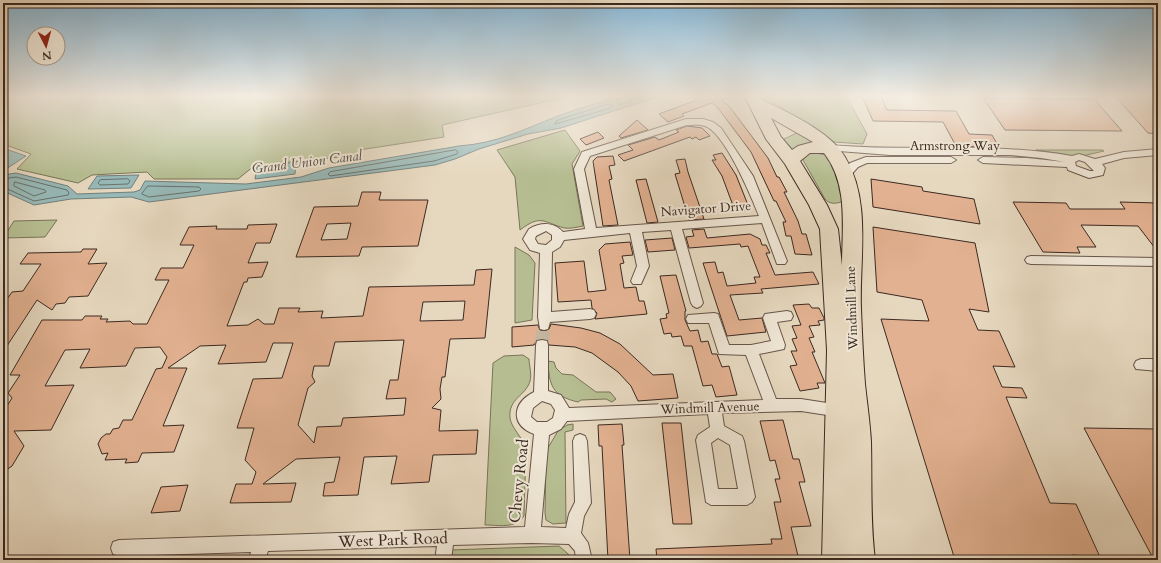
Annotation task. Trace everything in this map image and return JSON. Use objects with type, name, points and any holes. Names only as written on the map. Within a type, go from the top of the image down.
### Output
[{"type":"main road","name":"Windmill Lane","points":[[766,122],[774,139],[789,158],[818,205],[829,229],[832,247],[838,350],[860,488],[859,541],[861,560]]},
{"type":"main road","name":"Windmill Lane","points":[[795,122],[824,141],[836,154],[846,174],[852,201],[851,307],[847,413],[836,560]]},
{"type":"main road","points":[[789,158],[807,148],[830,148]]},
{"type":"main road","points":[[818,205],[831,209],[838,209],[846,207],[852,201]]},
{"type":"street","name":"Navigator Drive","points":[[591,232],[579,169],[586,154],[685,122]]},
{"type":"street","name":"Navigator Drive","points":[[559,237],[591,232],[635,228],[766,219],[748,176],[718,130],[710,124],[701,122]]},
{"type":"street","name":"Armstrong Way","points":[[830,148],[870,152],[1025,152],[1070,162],[1079,173],[1093,176],[1097,175],[1100,171],[1094,163],[1079,157],[1070,162],[866,160],[854,165],[846,174]]},
{"type":"street","points":[[1094,163],[1124,155],[1158,152]]},
{"type":"street","points":[[766,219],[781,261]]},
{"type":"street","points":[[676,226],[697,303]]},
{"type":"street","points":[[547,227],[554,230],[559,237],[556,245],[546,249],[538,249],[532,245],[529,239],[532,232],[540,228],[547,227]]},
{"type":"street","points":[[635,228],[643,266],[637,281]]},
{"type":"street","points":[[546,249],[544,321],[590,314]]},
{"type":"street","points":[[1031,260],[1158,262]]},
{"type":"street","points":[[692,319],[714,318],[724,350],[751,350],[779,345],[769,318],[787,316]]},
{"type":"street","points":[[542,345],[541,396],[550,396],[556,400],[560,404],[562,415]]},
{"type":"street","points":[[751,350],[772,406]]},
{"type":"street","points":[[1141,364],[1158,365]]},
{"type":"street","name":"Chevy Road","points":[[541,396],[530,400],[524,408],[523,414],[527,424],[532,428],[542,430],[549,429],[556,425],[562,415]]},
{"type":"street","name":"Windmill Avenue","points":[[562,415],[714,407],[801,405],[847,413]]},
{"type":"street","points":[[714,407],[718,430]]},
{"type":"street","name":"Chevy Road","points":[[532,535],[542,430]]},
{"type":"street","points":[[718,430],[737,441],[747,497],[711,497],[703,440],[718,430]]},
{"type":"street","points":[[580,441],[583,503],[577,514],[572,536],[580,543],[584,552],[584,560]]},
{"type":"street","name":"West Park Road","points":[[119,548],[532,535],[572,536]]},
{"type":"street","points":[[443,560],[446,538]]},
{"type":"street","points":[[258,560],[262,544]]},
{"type":"green space","points":[[3,122],[454,122],[442,125],[444,137],[359,150],[359,155],[254,166],[238,179],[154,179],[147,172],[92,175],[78,183],[17,169],[31,154],[3,144]]},
{"type":"green space","points":[[804,122],[861,122],[867,134],[863,144],[834,142]]},
{"type":"green space","points":[[565,130],[580,151],[572,164],[583,226],[564,228],[538,221],[527,225],[520,230],[515,177],[497,150]]},
{"type":"green space","points":[[799,132],[819,144],[791,152],[784,139]]},
{"type":"green space","points":[[1036,150],[1103,150],[1104,151],[1078,157]]},
{"type":"green space","points":[[810,152],[826,155],[831,160],[843,199],[841,202],[832,203],[825,199],[803,160],[804,155]]},
{"type":"green space","points":[[57,220],[45,237],[3,238],[14,221]]},
{"type":"green space","points":[[515,247],[529,255],[535,263],[532,320],[515,323]]},
{"type":"green space","points":[[523,355],[529,359],[531,379],[525,390],[514,401],[510,411],[510,418],[512,425],[526,448],[524,516],[521,520],[512,525],[485,525],[493,363],[504,356]]},
{"type":"green space","points":[[548,361],[554,362],[556,368],[562,374],[573,375],[596,392],[610,392],[616,399],[612,402],[606,399],[581,400],[578,402],[569,400],[557,393],[551,383]]},
{"type":"green space","points":[[573,424],[573,430],[565,432],[566,523],[553,524],[546,520],[545,513],[546,451],[558,431],[567,425]]},
{"type":"green space","points":[[559,546],[575,560],[450,560],[451,550]]},
{"type":"water","points":[[542,122],[579,122],[561,128],[528,134],[479,149],[435,165],[149,202],[131,197],[71,199],[34,205],[3,191],[3,175],[16,173],[68,186],[77,194],[134,192],[140,190],[145,181],[246,184],[301,177],[329,168],[486,142],[510,135]]},
{"type":"water","points":[[3,148],[26,156],[6,169],[3,167]]},
{"type":"water","points":[[296,162],[295,174],[255,179],[257,167]]},
{"type":"water","points":[[139,175],[131,188],[88,189],[97,176]]},
{"type":"building","points":[[634,122],[640,122],[648,130],[621,138],[619,136]]},
{"type":"building","points":[[729,122],[741,122],[768,158],[777,177],[779,177],[787,192],[784,192],[798,221],[802,234],[806,234],[812,255],[795,254],[791,236],[786,236],[783,222],[786,222],[776,201],[774,201],[751,152]]},
{"type":"building","points":[[943,122],[962,122],[969,134],[992,135],[999,147],[956,146]]},
{"type":"building","points":[[1000,122],[1114,122],[1122,131],[1005,130]]},
{"type":"building","points":[[1138,122],[1158,122],[1158,134],[1148,133]]},
{"type":"building","points":[[687,126],[702,128],[710,136],[699,140],[696,137],[692,139],[690,137],[624,161],[618,155],[633,150],[628,145],[655,137],[659,140],[679,132],[676,130]]},
{"type":"building","points":[[598,132],[604,138],[586,145],[580,139]]},
{"type":"building","points":[[722,153],[736,175],[750,210],[735,211],[722,176],[712,160],[716,160],[713,155]]},
{"type":"building","points":[[613,156],[615,165],[609,166],[612,179],[609,180],[618,225],[603,226],[593,161],[597,157]]},
{"type":"building","points":[[685,159],[704,219],[689,220],[675,174],[680,173],[676,160]]},
{"type":"building","points":[[646,179],[658,222],[647,223],[636,180]]},
{"type":"building","points":[[871,179],[922,187],[923,191],[974,199],[980,224],[873,207]]},
{"type":"building","points":[[362,192],[381,192],[379,200],[428,200],[418,246],[362,247],[359,256],[296,257],[314,207],[358,206]],"holes":[[[351,223],[347,239],[321,240],[327,224]]]},
{"type":"building","points":[[1013,202],[1066,203],[1070,209],[1125,209],[1120,202],[1158,203],[1158,252],[1138,226],[1081,225],[1096,247],[1077,247],[1080,253],[1043,252]]},
{"type":"building","points":[[277,224],[270,243],[256,243],[248,263],[268,262],[262,277],[248,278],[247,282],[244,282],[227,326],[248,325],[258,319],[264,324],[274,324],[279,308],[300,308],[298,312],[323,311],[321,318],[363,316],[369,287],[474,285],[476,270],[492,269],[485,338],[450,339],[445,377],[442,377],[440,389],[441,399],[432,408],[441,410],[439,431],[478,430],[476,454],[433,455],[429,482],[391,484],[397,456],[364,457],[358,495],[323,496],[325,483],[334,482],[340,457],[296,459],[263,484],[296,483],[291,502],[230,503],[236,484],[252,484],[256,472],[245,460],[254,428],[237,428],[253,379],[282,378],[293,343],[273,343],[266,362],[218,364],[226,345],[200,346],[168,368],[187,368],[163,426],[184,425],[174,452],[142,453],[138,462],[125,463],[127,459],[105,460],[108,453],[102,454],[98,444],[101,438],[106,434],[110,434],[113,429],[119,428],[123,420],[132,420],[156,369],[162,368],[167,357],[160,347],[135,348],[126,366],[80,368],[90,349],[65,350],[45,386],[74,385],[51,430],[14,431],[24,446],[12,466],[3,472],[3,412],[12,398],[8,393],[20,375],[10,375],[42,320],[82,320],[85,316],[102,316],[100,319],[108,319],[106,322],[130,321],[133,324],[147,324],[169,280],[155,280],[161,268],[183,268],[194,245],[180,245],[189,227],[217,226],[216,229],[247,229],[248,225]],"holes":[[[465,301],[463,320],[420,321],[423,302]],[[404,340],[398,380],[390,380],[386,399],[406,398],[404,415],[343,418],[341,426],[317,427],[314,443],[298,425],[308,388],[315,382],[312,376],[314,366],[329,366],[335,342]]]},
{"type":"building","points":[[873,227],[975,243],[989,312],[969,309],[978,330],[999,331],[1015,367],[993,366],[1002,387],[1022,388],[1027,398],[1006,397],[1050,503],[1076,504],[1100,557],[1072,555],[1074,560],[955,560],[881,319],[929,321],[922,300],[877,292]]},
{"type":"building","points":[[704,229],[707,238],[750,234],[760,239],[762,245],[766,245],[770,253],[766,253],[775,275],[813,272],[819,284],[761,289],[763,293],[730,295],[739,320],[762,318],[766,332],[727,336],[703,263],[715,262],[718,273],[723,272],[727,286],[756,283],[754,277],[760,277],[748,246],[741,247],[740,244],[689,248],[686,237],[694,236],[692,230]]},
{"type":"building","points":[[672,238],[675,250],[648,252],[645,240]]},
{"type":"building","points":[[630,242],[633,255],[622,256],[624,263],[620,264],[624,288],[636,287],[639,301],[644,301],[647,314],[595,319],[597,313],[592,308],[591,300],[558,302],[555,263],[584,261],[588,292],[606,290],[599,250],[605,244]]},
{"type":"building","points":[[83,249],[97,249],[88,264],[107,263],[88,296],[69,297],[65,303],[56,304],[52,310],[37,300],[3,352],[3,305],[12,292],[23,291],[41,264],[20,264],[28,253],[81,252]]},
{"type":"building","points":[[676,275],[686,311],[685,320],[690,331],[698,330],[701,342],[708,341],[712,354],[717,354],[722,367],[729,366],[737,395],[716,397],[712,385],[703,386],[692,346],[684,346],[681,336],[672,337],[671,333],[664,334],[660,319],[667,318],[666,314],[669,313],[660,276]]},
{"type":"building","points":[[809,304],[812,308],[819,308],[824,318],[824,320],[818,321],[820,325],[809,326],[814,337],[809,338],[815,352],[812,352],[825,383],[817,383],[819,388],[800,391],[790,366],[797,365],[791,351],[797,351],[792,339],[797,338],[792,326],[801,325],[793,305]]},
{"type":"building","points":[[551,324],[581,328],[600,333],[620,344],[653,375],[673,374],[678,398],[638,401],[631,386],[618,372],[592,353],[575,347],[549,345],[547,340],[542,339],[537,340],[534,345],[512,347],[512,327],[538,325],[540,330],[544,331],[549,329]]},
{"type":"building","points":[[783,420],[793,459],[799,459],[805,482],[799,482],[811,526],[791,527],[799,560],[657,560],[656,549],[772,544],[771,539],[782,539],[774,502],[781,502],[775,479],[780,479],[775,460],[770,461],[760,421]]},
{"type":"building","points":[[662,423],[681,423],[692,524],[673,524]]},
{"type":"building","points":[[622,424],[624,445],[622,445],[630,560],[608,560],[602,446],[599,446],[598,425]]},
{"type":"building","points":[[1084,428],[1158,429],[1158,560],[1154,560]]},
{"type":"building","points":[[188,485],[180,511],[151,513],[161,487]]},
{"type":"tunnel","points":[[542,345],[544,325]]},
{"type":"water label","name":"Grand Union Canal","points":[[307,162]]}]
